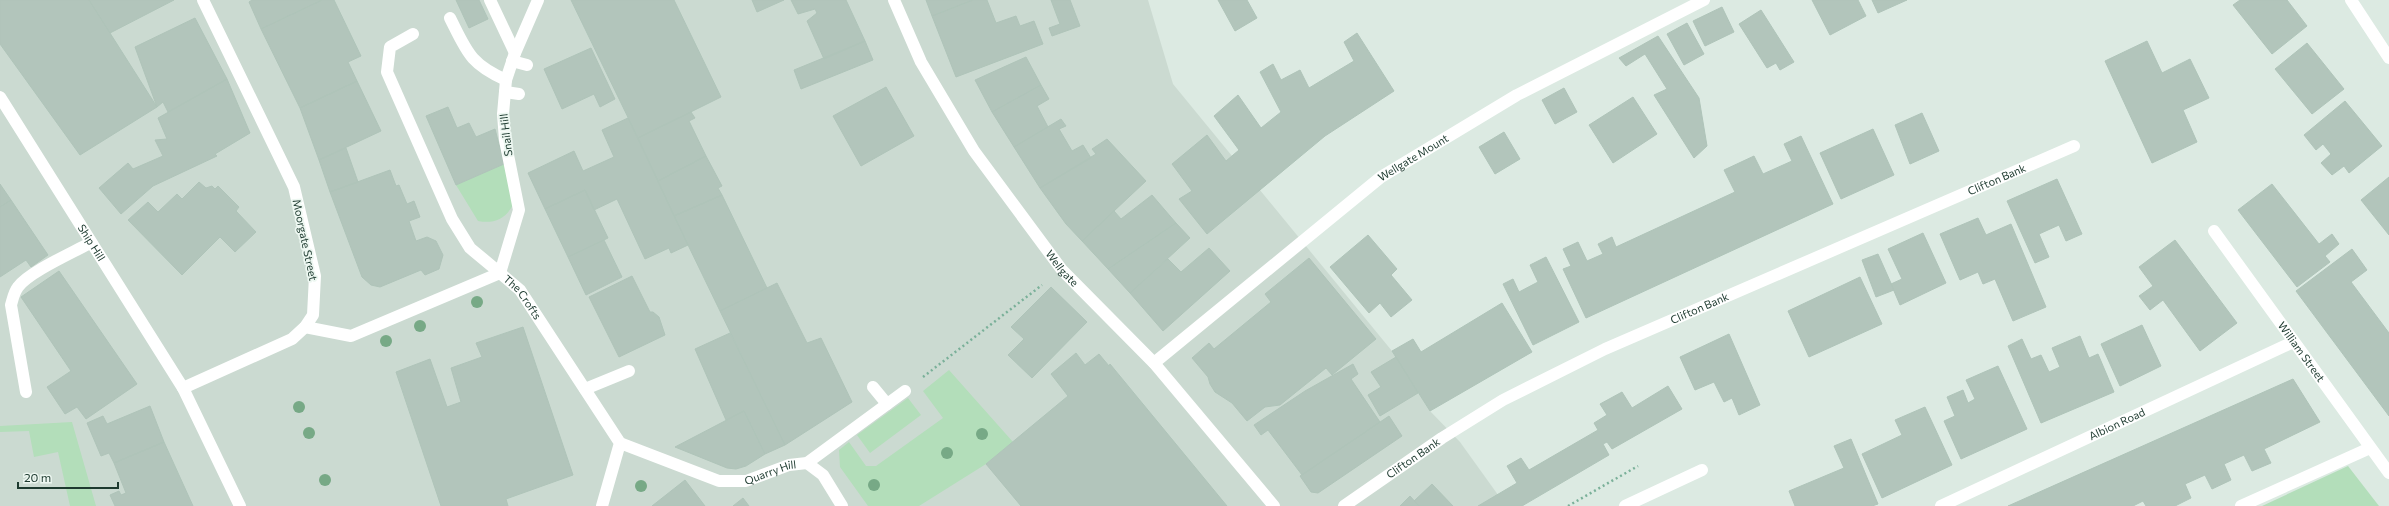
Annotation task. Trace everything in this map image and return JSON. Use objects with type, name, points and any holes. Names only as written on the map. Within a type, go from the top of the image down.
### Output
[{"type":"street","name":"Moorgate Street","points":[[183,388],[292,339],[305,327],[313,315],[315,276],[294,187],[203,0]]},
{"type":"street","points":[[490,0],[514,57],[527,65]]},
{"type":"street","name":"Snail Hill","points":[[500,274],[519,210],[505,140],[503,114],[505,86],[514,57],[538,0]]},
{"type":"street","name":"Wellgate","points":[[894,0],[921,62],[974,151],[1062,270],[1154,363],[1274,506]]},
{"type":"street","name":"Wellgate Mount","points":[[1154,363],[1381,177],[1517,95],[1704,0]]},
{"type":"street","points":[[2351,0],[2389,58]]},
{"type":"street","points":[[450,18],[468,53],[468,61],[518,94]]},
{"type":"street","points":[[413,34],[390,47],[387,72],[452,219],[470,248],[500,274]]},
{"type":"street","name":"Ship Hill","points":[[0,97],[90,243],[183,388]]},
{"type":"street","name":"Clifton Bank","points":[[1344,506],[1442,438],[1503,400],[1605,349],[2074,146]]},
{"type":"street","name":"William Street","points":[[2214,231],[2389,473]]},
{"type":"street","points":[[26,392],[11,304],[13,296],[18,286],[40,271],[90,243]]},
{"type":"street","name":"The Crofts","points":[[305,327],[351,336],[500,274],[520,290],[620,443]]},
{"type":"street","name":"Albion Road","points":[[1941,506],[2293,342]]},
{"type":"street","points":[[585,389],[629,370]]},
{"type":"street","points":[[873,387],[887,404]]},
{"type":"street","points":[[183,388],[240,506]]},
{"type":"street","name":"Quarry Hill","points":[[620,443],[719,482],[746,481],[788,465],[807,463],[905,391]]},
{"type":"street","points":[[602,506],[620,443]]},
{"type":"street","points":[[2241,506],[2370,448]]},
{"type":"street","points":[[807,463],[823,475],[842,506]]},
{"type":"street","points":[[1625,506],[1702,470]]},
{"type":"path","points":[[905,391],[1062,270]]},
{"type":"path","points":[[1568,506],[1638,466]]},
{"type":"shaded area","points":[[0,0],[1148,0],[1173,84],[1392,351],[1430,411],[1460,442],[1506,506],[0,506]]},
{"type":"green space","points":[[504,164],[513,205],[503,217],[489,222],[478,221],[456,185]]},
{"type":"green space","points":[[949,370],[1013,442],[986,464],[919,506],[868,506],[840,467],[839,450],[849,442],[866,466],[876,466],[943,418],[923,391]]},
{"type":"green space","points":[[908,398],[921,415],[870,453],[857,435]]},
{"type":"green space","points":[[72,422],[96,506],[70,506],[58,452],[34,457],[29,431],[0,432],[0,426]]},
{"type":"green space","points":[[2348,466],[2379,506],[2262,506]]},
{"type":"building","points":[[0,0],[89,0],[157,107],[80,155],[0,44]]},
{"type":"building","points":[[89,0],[174,0],[110,33]]},
{"type":"building","points":[[252,0],[322,0],[261,29],[249,2]]},
{"type":"building","points":[[322,0],[334,0],[361,56],[348,62],[357,81],[300,108],[261,29]]},
{"type":"building","points":[[456,0],[479,0],[488,19],[469,28]]},
{"type":"building","points":[[571,0],[674,0],[721,97],[638,138]]},
{"type":"building","points":[[752,0],[784,0],[757,12]]},
{"type":"building","points":[[791,0],[846,0],[865,41],[824,59],[807,21],[817,13],[815,9],[798,14]]},
{"type":"building","points":[[926,0],[973,0],[932,16]]},
{"type":"building","points":[[973,0],[987,0],[996,23],[1016,16],[1020,26],[1034,21],[1043,44],[956,77],[932,16]]},
{"type":"building","points":[[1051,0],[1070,0],[1080,26],[1052,36],[1049,28],[1060,24]]},
{"type":"building","points":[[1218,0],[1247,0],[1257,18],[1235,31]]},
{"type":"building","points":[[1812,0],[1858,0],[1866,16],[1830,35]]},
{"type":"building","points":[[1872,0],[1907,0],[1878,13]]},
{"type":"building","points":[[2240,0],[2287,0],[2307,26],[2272,54],[2233,5]]},
{"type":"building","points":[[1722,7],[1734,32],[1705,46],[1693,21]]},
{"type":"building","points":[[1761,10],[1794,62],[1780,70],[1776,63],[1767,68],[1739,24]]},
{"type":"building","points":[[195,18],[227,79],[168,112],[163,102],[157,107],[135,47]]},
{"type":"building","points":[[1687,23],[1704,54],[1684,65],[1667,34]]},
{"type":"building","points":[[1357,33],[1394,91],[1325,136],[1207,234],[1179,199],[1192,191],[1172,164],[1207,135],[1226,161],[1239,150],[1214,116],[1238,95],[1261,128],[1281,112],[1260,72],[1273,64],[1281,80],[1300,70],[1309,88],[1354,61],[1344,42]]},
{"type":"building","points":[[1658,36],[1699,98],[1707,146],[1694,158],[1654,95],[1667,89],[1645,54],[1626,66],[1619,58]]},
{"type":"building","points":[[865,41],[873,60],[801,89],[794,70]]},
{"type":"building","points":[[2147,41],[2162,73],[2190,59],[2209,98],[2183,110],[2197,142],[2152,163],[2105,61]]},
{"type":"building","points":[[2307,43],[2344,89],[2312,114],[2275,69]]},
{"type":"building","points":[[591,48],[615,99],[600,107],[594,94],[562,109],[544,69]]},
{"type":"building","points":[[1026,57],[1041,85],[992,112],[975,80]]},
{"type":"building","points":[[227,79],[250,133],[215,154],[217,156],[153,186],[121,214],[99,188],[128,163],[133,169],[163,156],[155,140],[167,139],[158,118]]},
{"type":"building","points":[[357,81],[381,131],[319,160],[300,108]]},
{"type":"building","points":[[1041,85],[1049,99],[1037,106],[1048,127],[1014,147],[992,112]]},
{"type":"building","points":[[886,87],[914,136],[861,166],[833,116]]},
{"type":"building","points":[[1564,88],[1577,112],[1555,124],[1542,100]]},
{"type":"building","points":[[1633,97],[1657,134],[1613,163],[1589,125]]},
{"type":"building","points":[[2345,101],[2382,146],[2349,173],[2344,166],[2332,175],[2321,163],[2331,154],[2323,144],[2316,150],[2304,135]]},
{"type":"building","points":[[448,107],[457,128],[469,123],[476,137],[495,129],[504,164],[456,185],[426,116]]},
{"type":"building","points":[[691,112],[695,118],[689,121],[706,156],[658,181],[638,138]]},
{"type":"building","points":[[1922,113],[1939,151],[1910,164],[1895,125]]},
{"type":"building","points":[[628,118],[688,245],[671,253],[669,248],[645,259],[617,199],[594,210],[585,190],[545,209],[528,173],[574,151],[583,171],[614,157],[602,130]]},
{"type":"building","points":[[1061,119],[1066,126],[1059,129],[1072,151],[1083,145],[1091,158],[1040,188],[1014,147]]},
{"type":"building","points":[[1873,129],[1894,175],[1841,199],[1820,153]]},
{"type":"building","points":[[1504,132],[1520,159],[1495,174],[1479,147]]},
{"type":"building","points":[[1801,136],[1833,204],[1586,318],[1563,269],[1571,266],[1563,249],[1578,242],[1587,261],[1603,254],[1598,244],[1612,237],[1616,247],[1735,192],[1724,170],[1754,156],[1763,174],[1792,161],[1784,144]]},
{"type":"building","points":[[1107,139],[1146,181],[1082,241],[1066,224],[1040,188],[1096,154],[1092,149]]},
{"type":"building","points":[[346,148],[358,182],[330,192],[319,160]]},
{"type":"building","points":[[706,156],[722,186],[718,188],[722,195],[674,216],[658,181]]},
{"type":"building","points":[[390,170],[396,186],[399,185],[407,204],[414,201],[420,217],[409,221],[416,241],[427,237],[436,241],[443,255],[439,269],[425,275],[421,270],[380,287],[371,285],[362,277],[330,192]]},
{"type":"building","points":[[2389,177],[2389,235],[2361,200]]},
{"type":"building","points":[[2057,179],[2082,234],[2066,241],[2059,225],[2039,234],[2049,257],[2035,263],[2007,201]]},
{"type":"building","points":[[199,182],[206,188],[212,186],[215,189],[218,186],[239,207],[236,211],[256,232],[235,252],[220,237],[182,275],[128,220],[148,202],[158,212],[177,194],[182,199]]},
{"type":"building","points":[[0,184],[11,200],[0,207]]},
{"type":"building","points":[[2272,184],[2319,244],[2332,234],[2339,244],[2325,256],[2330,262],[2297,287],[2238,210]]},
{"type":"building","points":[[585,190],[608,238],[568,257],[545,209]]},
{"type":"building","points":[[722,195],[767,288],[720,311],[674,216]]},
{"type":"building","points":[[1152,195],[1176,223],[1108,269],[1082,241],[1114,211],[1121,219]]},
{"type":"building","points":[[11,200],[48,255],[31,267],[26,260],[0,277],[0,207]]},
{"type":"building","points":[[1978,218],[1986,235],[2011,224],[2046,307],[2013,321],[1995,279],[1983,284],[1978,272],[1960,280],[1940,234]]},
{"type":"building","points":[[1176,223],[1190,238],[1130,293],[1108,269]]},
{"type":"building","points":[[1923,233],[1946,283],[1900,305],[1891,284],[1902,279],[1888,249]]},
{"type":"building","points":[[1368,235],[1397,269],[1391,275],[1412,300],[1391,317],[1380,303],[1369,313],[1330,267]]},
{"type":"building","points":[[604,240],[622,277],[586,295],[568,257]]},
{"type":"building","points":[[2175,240],[2237,323],[2200,351],[2163,300],[2150,310],[2139,296],[2153,286],[2139,267]]},
{"type":"building","points":[[1209,248],[1230,271],[1163,331],[1130,293],[1168,259],[1181,272]]},
{"type":"building","points":[[2352,249],[2367,270],[2351,282],[2389,333],[2389,416],[2296,291]]},
{"type":"building","points":[[1878,254],[1894,290],[1876,297],[1862,260]]},
{"type":"building","points":[[1546,257],[1579,322],[1533,345],[1503,284],[1513,279],[1519,292],[1538,282],[1530,265]]},
{"type":"building","points":[[1309,258],[1376,339],[1332,375],[1326,368],[1280,405],[1265,407],[1247,421],[1232,403],[1215,392],[1208,377],[1192,358],[1209,343],[1214,349],[1271,302],[1265,294]]},
{"type":"building","points":[[59,271],[137,384],[86,419],[77,407],[65,414],[47,387],[71,371],[21,297]]},
{"type":"building","points":[[632,276],[650,312],[653,312],[659,317],[665,335],[619,357],[589,297]]},
{"type":"building","points":[[1860,277],[1882,324],[1809,357],[1788,311]]},
{"type":"building","points":[[777,283],[807,343],[821,338],[852,402],[785,445],[720,311]]},
{"type":"building","points":[[1051,287],[1087,322],[1032,378],[1008,355],[1024,339],[1011,327]]},
{"type":"building","points":[[1502,303],[1532,352],[1430,411],[1392,351],[1413,339],[1421,352]]},
{"type":"building","points":[[2142,325],[2161,366],[2120,386],[2101,344]]},
{"type":"building","points":[[523,327],[573,475],[506,499],[508,506],[441,506],[396,372],[430,359],[447,407],[461,402],[451,368],[482,357],[476,343]]},
{"type":"building","points":[[730,333],[785,445],[765,454],[744,411],[726,420],[695,349]]},
{"type":"building","points":[[1729,334],[1760,405],[1739,415],[1732,398],[1724,402],[1714,382],[1695,390],[1680,357]]},
{"type":"building","points":[[2080,336],[2089,358],[2098,354],[2114,392],[2041,423],[2008,346],[2022,339],[2031,359],[2041,355],[2049,372],[2060,367],[2052,348]]},
{"type":"building","points":[[1076,353],[1085,365],[1099,354],[1109,366],[1110,364],[1227,506],[1021,506],[986,464],[1068,396],[1051,374]]},
{"type":"building","points":[[1396,357],[1418,393],[1380,416],[1368,395],[1381,387],[1371,372]]},
{"type":"building","points":[[1353,364],[1358,374],[1351,379],[1380,422],[1302,475],[1268,430],[1261,435],[1254,425],[1305,391]]},
{"type":"building","points":[[1998,366],[2027,429],[1961,459],[1944,421],[1955,416],[1947,397],[1963,390],[1968,403],[1975,399],[1966,380]]},
{"type":"building","points":[[2293,379],[2320,422],[2264,449],[2271,463],[2252,471],[2244,455],[2224,464],[2231,480],[2212,489],[2205,475],[2185,484],[2191,498],[2175,506],[2146,506],[2143,501],[2133,506],[2008,506]]},
{"type":"building","points":[[1668,386],[1682,409],[1612,449],[1607,442],[1603,444],[1609,455],[1522,506],[1478,506],[1517,483],[1507,466],[1521,458],[1529,470],[1598,430],[1594,423],[1607,415],[1600,404],[1622,392],[1632,408]]},
{"type":"building","points":[[150,406],[164,442],[114,463],[109,453],[101,456],[87,423],[103,416],[107,424]]},
{"type":"building","points":[[1925,407],[1952,465],[1882,498],[1862,454],[1902,435],[1895,420]]},
{"type":"building","points":[[744,411],[765,454],[746,466],[736,469],[727,468],[675,447]]},
{"type":"building","points":[[1389,416],[1402,436],[1318,493],[1311,492],[1300,476]]},
{"type":"building","points":[[1851,439],[1878,504],[1872,506],[1795,506],[1789,491],[1844,468],[1834,446]]},
{"type":"building","points":[[164,442],[193,506],[115,506],[110,495],[119,491],[121,495],[126,493],[114,463]]},
{"type":"building","points":[[685,480],[705,506],[652,506]]},
{"type":"building","points":[[1432,484],[1453,506],[1419,506],[1414,501]]},
{"type":"building","points":[[1410,496],[1419,506],[1400,506]]},
{"type":"building","points":[[743,498],[749,506],[733,506]]}]
